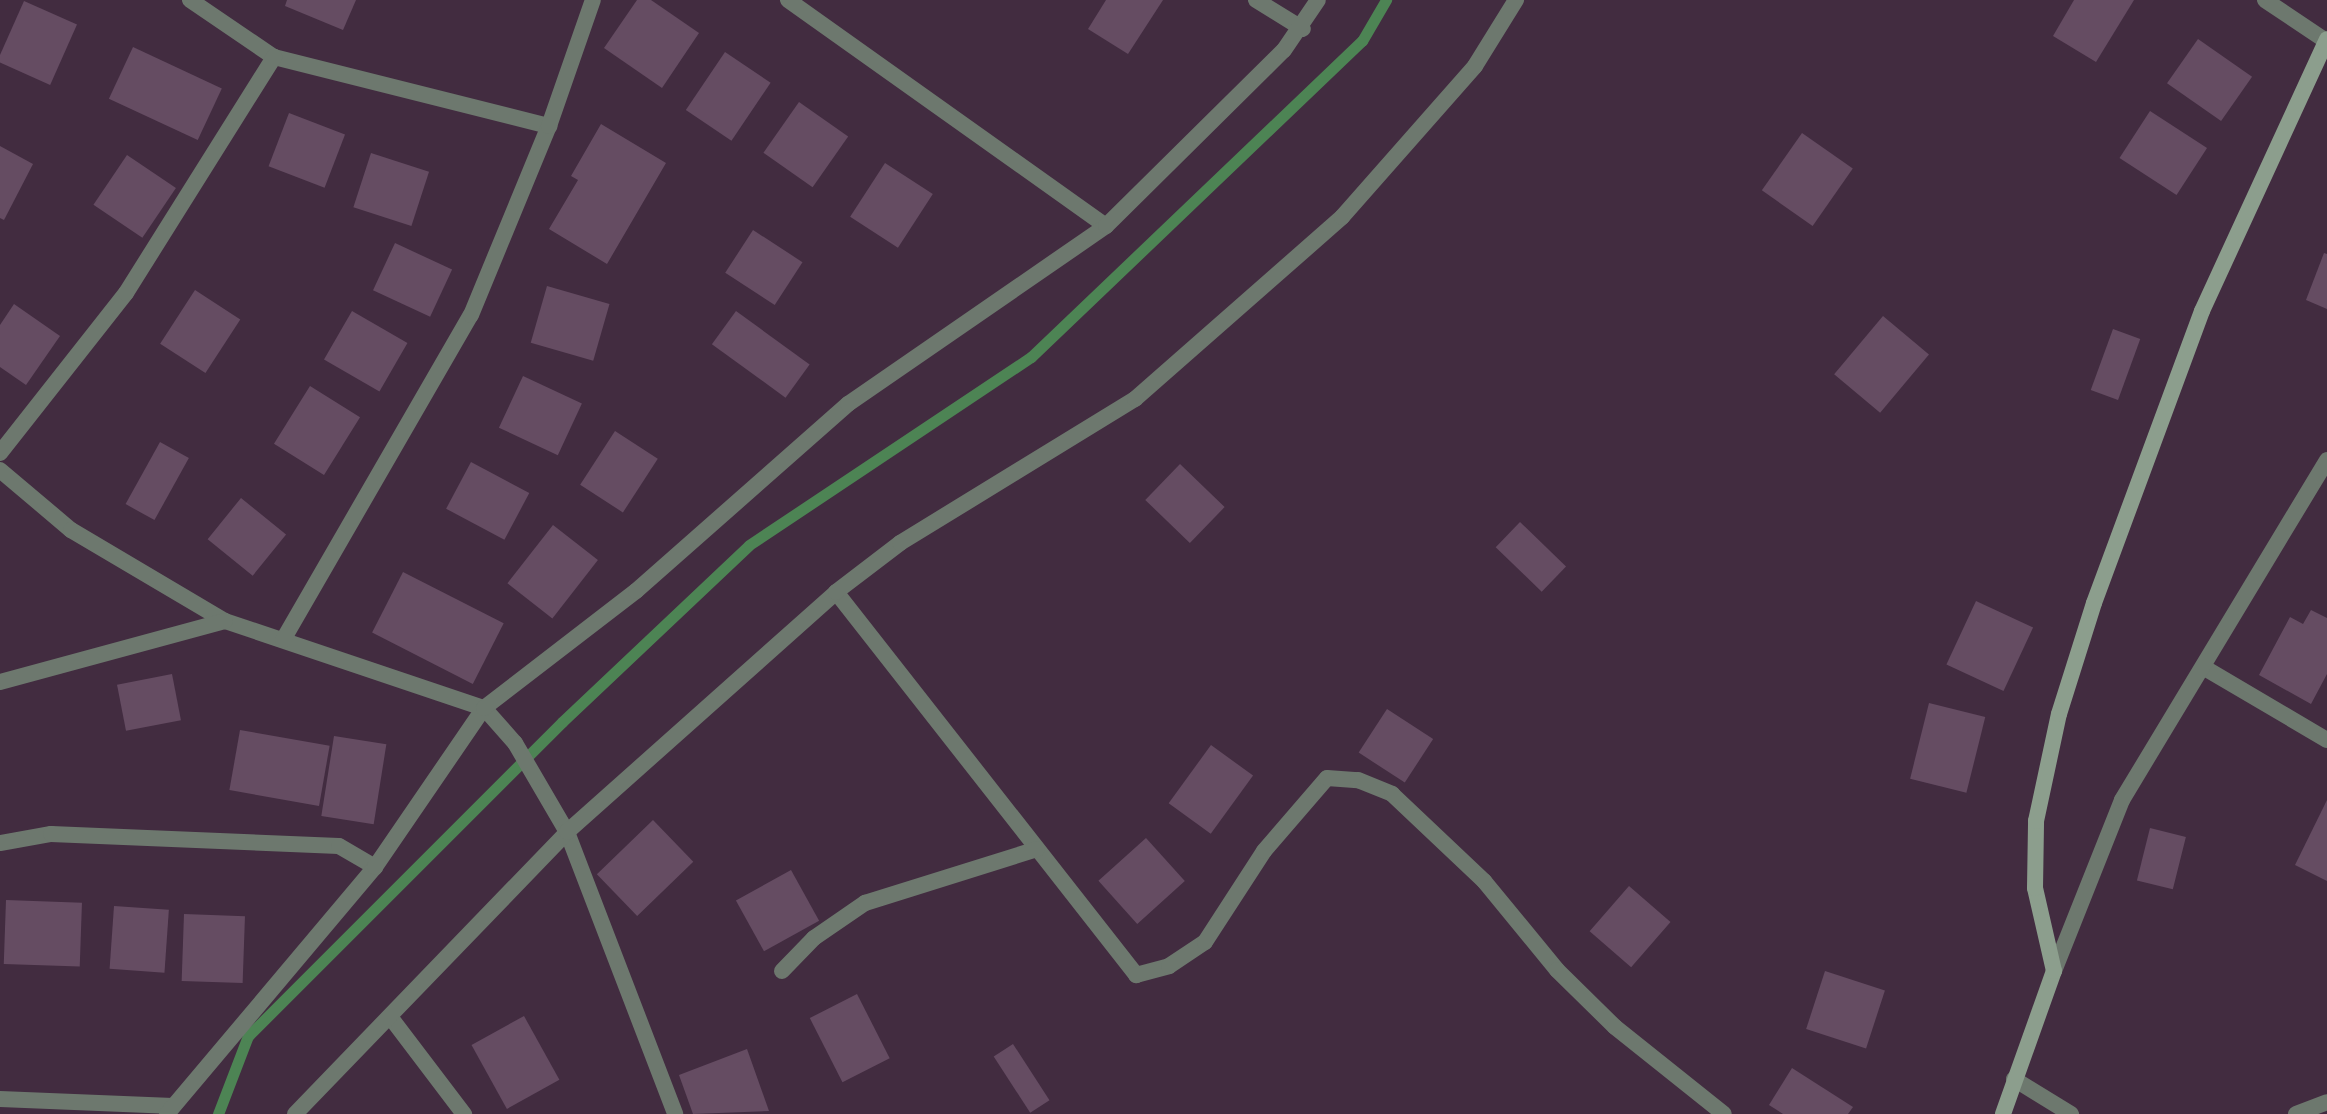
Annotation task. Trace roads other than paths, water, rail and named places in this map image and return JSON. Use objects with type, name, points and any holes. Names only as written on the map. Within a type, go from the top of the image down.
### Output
[{"type":"street","points":[[190,0],[274,57],[549,126]]},
{"type":"street","points":[[283,640],[471,315],[549,126],[593,0]]},
{"type":"street","points":[[788,0],[1106,226]]},
{"type":"street","points":[[1256,0],[1303,29]]},
{"type":"street","points":[[0,1099],[170,1110],[375,867],[484,708],[636,591],[848,404],[1106,226],[1303,29],[1318,0]]},
{"type":"street","points":[[295,1114],[391,1018],[567,832],[836,592],[900,543],[1135,399],[1342,217],[1475,66],[1516,0]]},
{"type":"street","points":[[2054,971],[2035,888],[2036,821],[2059,714],[2094,603],[2202,311],[2326,40],[2265,0]]},
{"type":"street","points":[[0,453],[126,293],[274,57]]},
{"type":"street","points":[[2003,1114],[2054,971],[2122,800],[2327,460]]},
{"type":"street","points":[[0,470],[71,530],[225,621],[484,708],[515,743],[567,832],[675,1114]]},
{"type":"street","points":[[836,592],[1136,975],[1169,966],[1205,942],[1264,851],[1327,778],[1358,780],[1392,794],[1484,881],[1557,970],[1615,1027],[1724,1114]]},
{"type":"street","points":[[0,682],[225,621]]},
{"type":"street","points":[[2203,667],[2327,740]]},
{"type":"street","points":[[0,843],[51,834],[339,846],[375,867]]},
{"type":"street","points":[[782,971],[814,938],[865,903],[1037,849]]},
{"type":"street","points":[[391,1018],[464,1114]]},
{"type":"street","points":[[2014,1079],[2071,1114]]},
{"type":"street","points":[[2296,1114],[2327,1102]]},
{"type":"waterway","points":[[218,1114],[248,1036],[562,722],[749,545],[1031,357],[1362,41],[1386,0]]}]
